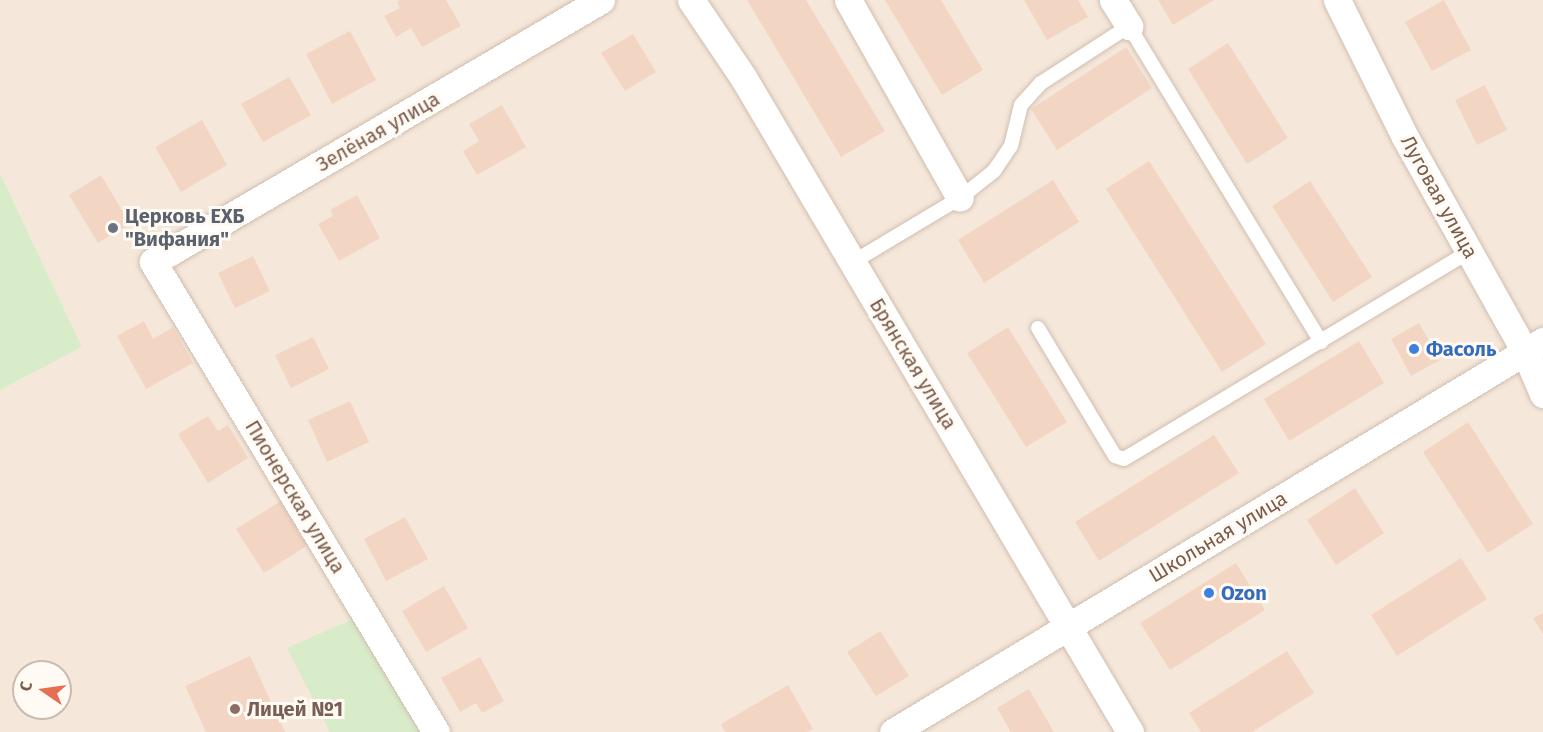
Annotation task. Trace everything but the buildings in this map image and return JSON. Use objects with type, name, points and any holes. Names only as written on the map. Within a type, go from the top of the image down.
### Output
[{"type":"street","name":"Зелёная улица","points":[[153,262],[601,0]]},
{"type":"street","name":"Брянская улица","points":[[691,0],[742,77],[853,262],[1130,732]]},
{"type":"street","points":[[848,0],[960,198]]},
{"type":"street","points":[[1113,0],[1129,26]]},
{"type":"street","name":"Луговая улица","points":[[1337,0],[1405,137],[1469,252],[1534,346],[1543,394]]},
{"type":"street","name":"Пионерская улица","points":[[153,262],[436,732]]},
{"type":"street","name":"Школьная улица","points":[[893,732],[1534,346]]},
{"type":"lane","points":[[853,262],[960,198],[994,171],[1011,146],[1021,105],[1041,83],[1129,26],[1321,342]]},
{"type":"lane","points":[[1038,328],[1115,456],[1124,459],[1469,252]]},
{"type":"shaded area","points":[[0,0],[1543,0],[1543,732],[0,732],[0,390],[82,347],[0,173]]},
{"type":"green space","points":[[0,173],[82,347],[0,390]]},
{"type":"green space","points":[[358,617],[424,732],[330,732],[287,648]]},
{"type":"place","name":"Церковь ЕХБ \"Вифания\"","points":[[113,228]]},
{"type":"place","name":"Фасоль","points":[[1414,349]]},
{"type":"place","name":"Ozon","points":[[1209,593]]},
{"type":"place","name":"Лицей №1","points":[[235,709]]}]
